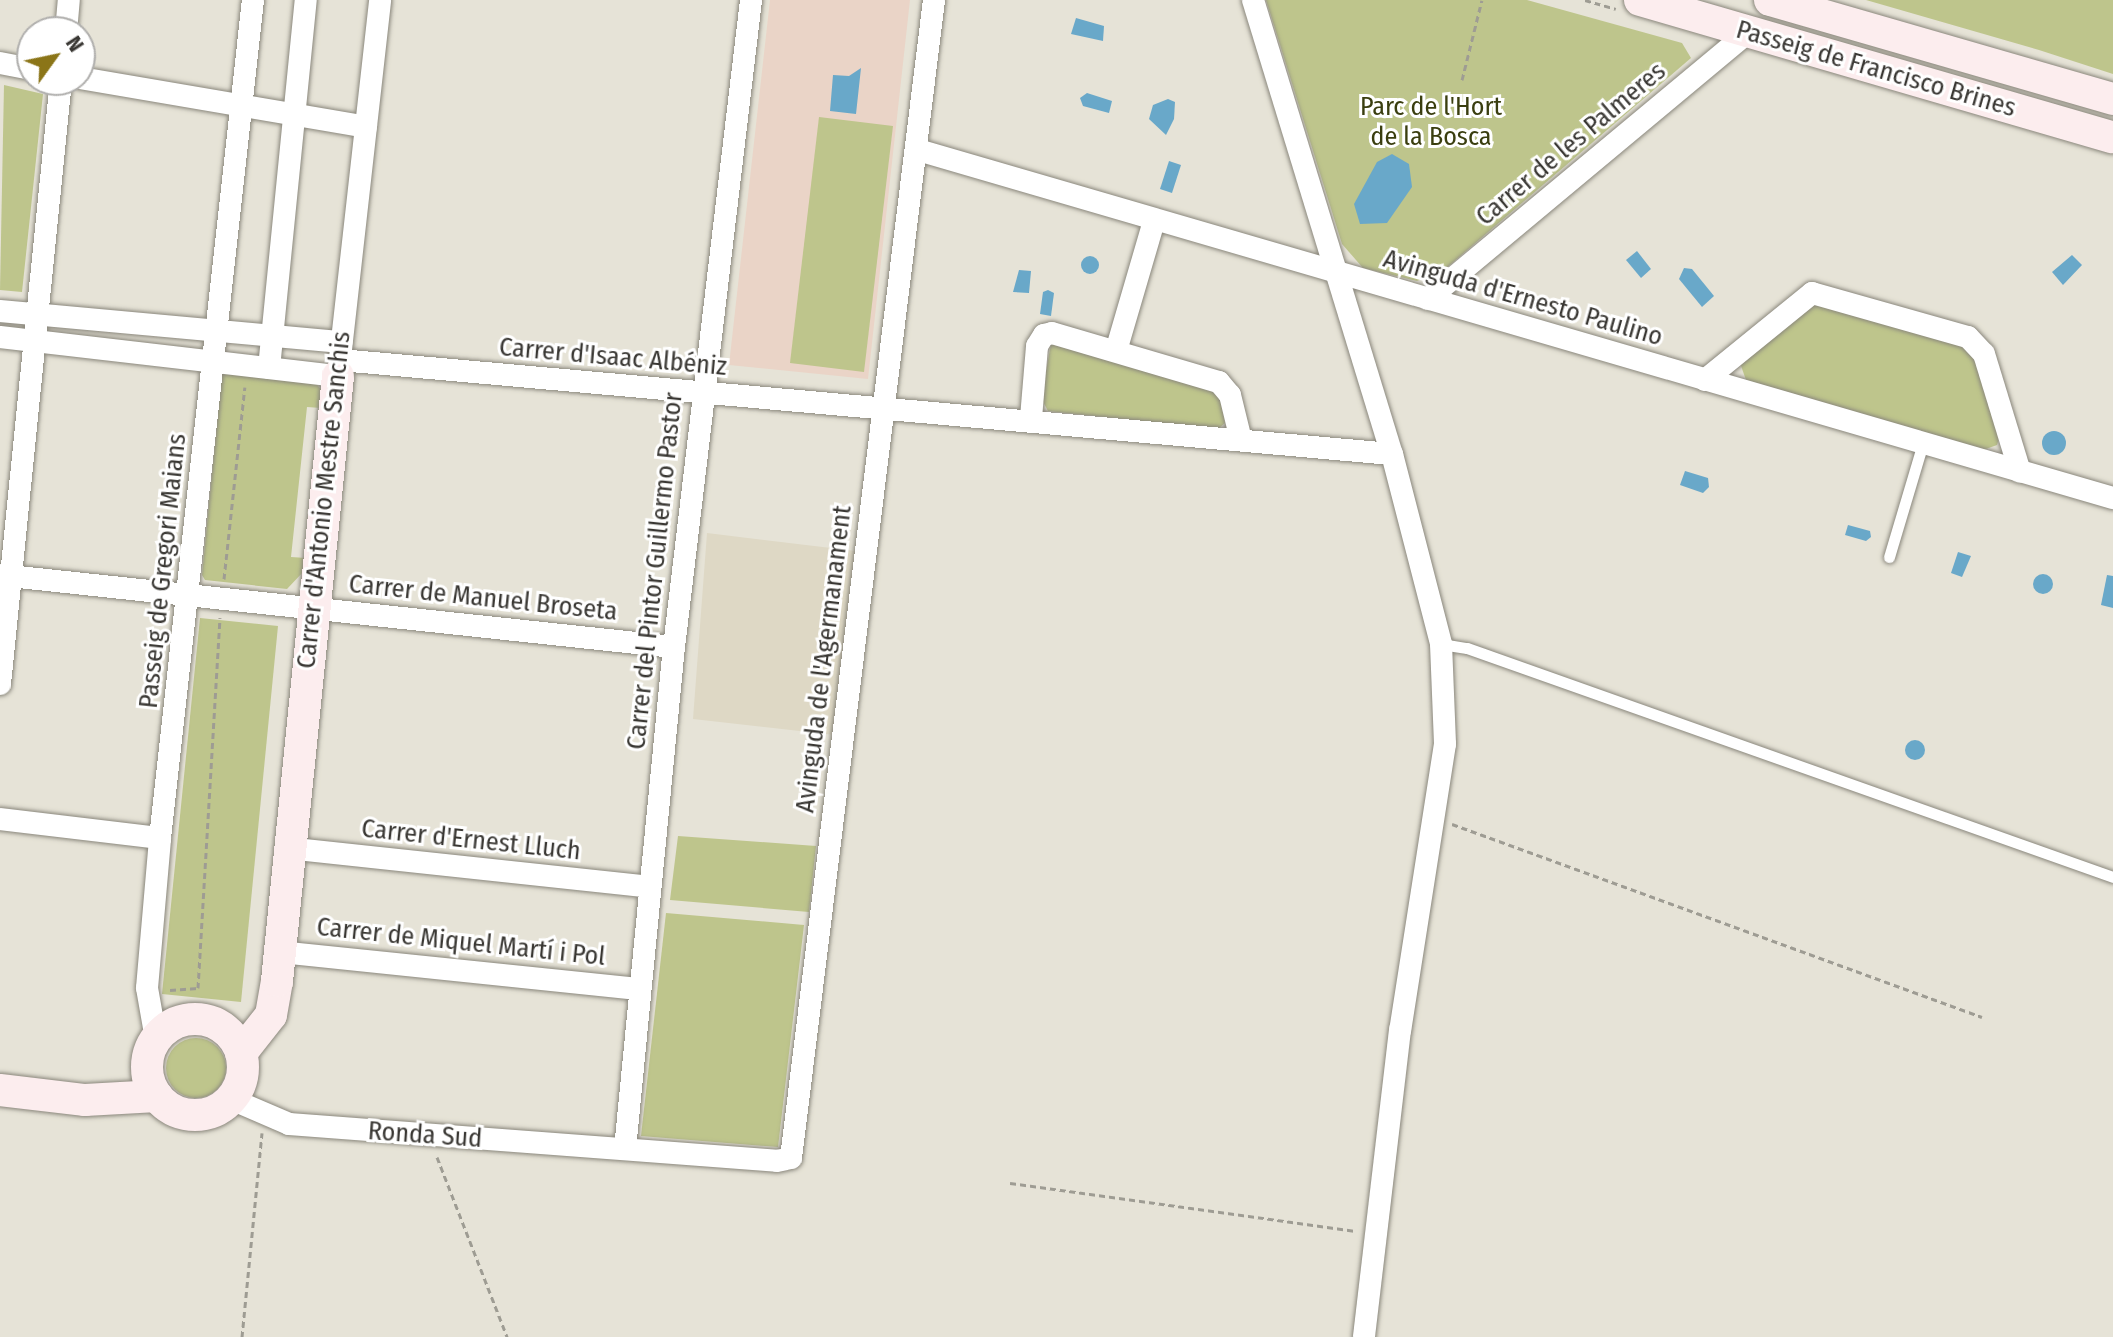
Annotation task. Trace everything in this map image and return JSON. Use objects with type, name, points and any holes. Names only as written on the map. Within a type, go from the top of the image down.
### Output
[{"type":"street","name":"Passeig de Gregori Maians","points":[[156,1039],[147,988],[160,838],[190,595],[214,329],[253,0]]},
{"type":"street","points":[[258,366],[273,334],[306,0]]},
{"type":"street","name":"Carrer d'Antonio Mestre Sanchis","points":[[233,1041],[264,1028],[273,1001],[280,952],[287,848],[312,608],[380,0]]},
{"type":"street","name":"Carrer del Pintor Guillermo Pastor","points":[[625,1149],[637,989],[674,647],[751,0]]},
{"type":"street","name":"Avinguda de l'Agermanament","points":[[625,1149],[791,1158],[881,409],[918,150],[934,0]]},
{"type":"street","points":[[1253,0],[1392,454],[1441,644],[1445,744],[1400,1030],[1364,1337]]},
{"type":"street","name":"Passeig de Francisco Brines","points":[[1640,0],[2113,137]]},
{"type":"street","name":"Passeig de Francisco Brines","points":[[1770,0],[2113,99]]},
{"type":"street","name":"Carrer de les Palmeres","points":[[1428,299],[1749,32]]},
{"type":"street","points":[[96,81],[240,108],[366,127]]},
{"type":"street","points":[[0,684],[5,576],[34,341],[59,96]]},
{"type":"street","name":"Avinguda d'Ernesto Paulino","points":[[918,150],[2113,498]]},
{"type":"street","points":[[1116,351],[1154,221]]},
{"type":"street","points":[[1705,380],[1812,293],[1968,337],[1984,354],[2020,472]]},
{"type":"street","name":"Carrer d'Isaac Albéniz","points":[[0,311],[273,334],[340,359],[703,394],[1031,418],[1392,454]]},
{"type":"street","points":[[1031,418],[1037,346],[1044,335],[1116,351],[1224,385],[1241,440]]},
{"type":"street","points":[[0,337],[258,366],[340,359]]},
{"type":"street","name":"Carrer de Manuel Broseta","points":[[5,576],[674,647]]},
{"type":"street","points":[[0,819],[160,838]]},
{"type":"street","name":"Carrer d'Ernest Lluch","points":[[287,848],[649,887]]},
{"type":"street","name":"Carrer de Miquel Martí i Pol","points":[[280,952],[637,989]]},
{"type":"street","points":[[188,1019],[233,1041],[242,1078],[231,1099],[199,1115],[175,1111],[157,1096],[147,1066],[156,1039],[188,1019]]},
{"type":"street","points":[[0,1090],[85,1100],[157,1096]]},
{"type":"street","name":"Ronda Sud","points":[[231,1099],[264,1117],[289,1124],[625,1149]]},
{"type":"lane","points":[[1889,557],[1923,443]]},
{"type":"lane","points":[[1441,644],[1467,648],[2113,877]]},
{"type":"path","points":[[1462,80],[1482,0]]},
{"type":"path","points":[[193,993],[198,988],[222,598],[258,366]]},
{"type":"path","points":[[1433,817],[1982,1017]]},
{"type":"path","points":[[242,1337],[264,1117]]},
{"type":"path","points":[[428,1135],[507,1337]]},
{"type":"path","points":[[1010,1183],[1378,1235]]},
{"type":"shaded area","points":[[770,0],[910,0],[868,379],[729,365]]},
{"type":"shaded area","points":[[707,533],[856,551],[835,735],[693,719]]},
{"type":"green space","name":"Parc de l'Hort de la Bosca","points":[[1266,0],[1527,0],[1682,43],[1691,58],[1444,270],[1417,281],[1363,268],[1342,244]]},
{"type":"green space","points":[[1866,0],[2113,0],[2113,74],[2039,50]]},
{"type":"green space","points":[[4,85],[16,88],[16,96],[43,96],[22,292],[0,290]]},
{"type":"green space","points":[[819,117],[893,126],[864,372],[790,363]]},
{"type":"green space","points":[[1812,300],[1971,346],[2000,435],[1997,445],[1983,450],[1746,380],[1740,363]]},
{"type":"green space","points":[[1051,344],[1210,389],[1220,398],[1225,423],[1218,429],[1048,411],[1041,398]]},
{"type":"green space","points":[[222,373],[312,378],[322,391],[321,408],[307,407],[291,557],[306,558],[304,571],[287,589],[205,580],[202,575]]},
{"type":"green space","points":[[200,618],[278,626],[241,1002],[162,994]]},
{"type":"green space","points":[[678,836],[816,846],[809,912],[670,900]]},
{"type":"green space","points":[[666,913],[804,925],[778,1147],[641,1136]]},
{"type":"green space","points":[[196,1038],[217,1047],[226,1068],[217,1089],[196,1098],[175,1089],[166,1068],[175,1047]]},
{"type":"water","points":[[1076,18],[1104,26],[1103,41],[1071,34]]},
{"type":"water","points":[[861,68],[856,114],[830,111],[833,75],[849,76]]},
{"type":"water","points":[[1087,93],[1112,101],[1109,113],[1083,106],[1080,98]]},
{"type":"water","points":[[1168,99],[1175,102],[1174,119],[1166,135],[1149,119],[1153,105]]},
{"type":"water","points":[[1392,154],[1409,164],[1412,187],[1387,223],[1360,224],[1354,204],[1377,162]]},
{"type":"water","points":[[1169,161],[1181,165],[1172,193],[1160,189]]},
{"type":"water","points":[[1637,251],[1651,269],[1641,278],[1626,260]]},
{"type":"water","points":[[2072,255],[2082,265],[2063,285],[2052,272]]},
{"type":"water","points":[[1090,256],[1099,265],[1090,274],[1081,265]]},
{"type":"water","points":[[1684,268],[1692,269],[1714,296],[1702,307],[1679,279]]},
{"type":"water","points":[[1019,270],[1031,271],[1029,293],[1013,292]]},
{"type":"water","points":[[1048,290],[1054,293],[1051,316],[1040,314],[1043,292]]},
{"type":"water","points":[[2054,431],[2065,438],[2066,443],[2059,454],[2054,455],[2043,448],[2042,443],[2049,432]]},
{"type":"water","points":[[1685,471],[1708,478],[1709,487],[1703,493],[1680,485]]},
{"type":"water","points":[[1848,525],[1870,531],[1871,537],[1866,541],[1845,535]]},
{"type":"water","points":[[1958,552],[1971,556],[1962,577],[1951,573]]},
{"type":"water","points":[[2043,574],[2050,577],[2053,584],[2050,591],[2043,594],[2036,591],[2033,584],[2036,577]]},
{"type":"water","points":[[2107,575],[2113,576],[2113,608],[2101,605]]},
{"type":"water","points":[[1915,740],[1922,743],[1925,750],[1922,757],[1915,760],[1908,757],[1905,750],[1908,743]]}]
